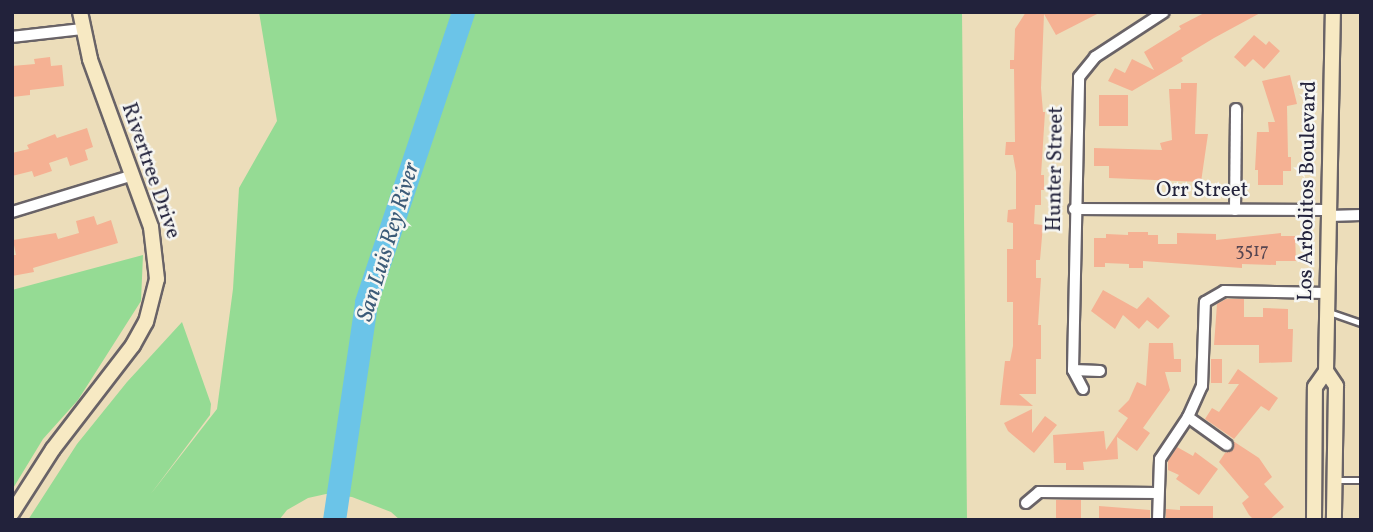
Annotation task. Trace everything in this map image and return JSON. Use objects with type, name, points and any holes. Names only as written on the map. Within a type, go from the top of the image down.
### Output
[{"type":"street","name":"Rivertree Drive","points":[[13,509],[53,449],[133,345],[150,310],[157,279],[156,248],[133,175],[102,95],[82,29],[80,12]]},
{"type":"street","name":"Hunter Street","points":[[1083,389],[1073,370],[1074,209],[1079,77],[1095,57],[1164,12]]},
{"type":"street","name":"Los Arbolitos Boulevard","points":[[1333,12],[1326,371],[1336,386],[1334,520]]},
{"type":"street","points":[[12,37],[82,29]]},
{"type":"street","points":[[1235,211],[1236,108]]},
{"type":"street","points":[[12,212],[133,175]]},
{"type":"street","name":"Orr Street","points":[[1074,209],[1361,215]]},
{"type":"street","points":[[1158,520],[1160,459],[1188,417],[1202,386],[1205,302],[1224,290],[1327,293]]},
{"type":"street","points":[[1073,370],[1100,371]]},
{"type":"street","name":"Los Arbolitos Boulevard","points":[[1314,520],[1315,387],[1326,371]]},
{"type":"street","points":[[1188,417],[1227,445]]},
{"type":"street","points":[[1026,503],[1039,492],[1158,493]]},
{"type":"lane","points":[[1326,311],[1361,323]]},
{"type":"lane","points":[[1334,480],[1361,480]]},
{"type":"green space","points":[[259,12],[962,12],[967,520],[400,520],[391,512],[352,497],[326,494],[308,498],[287,510],[279,520],[28,520],[77,444],[127,382],[182,322],[211,404],[210,415],[150,495],[217,409],[233,289],[239,188],[277,121]]},
{"type":"green space","points":[[143,255],[141,301],[78,400],[43,439],[12,490],[12,290]]},
{"type":"building","points":[[1026,12],[1101,12],[1056,35],[1044,14],[1041,88],[1045,112],[1041,175],[1044,175],[1044,190],[1041,190],[1041,205],[1035,205],[1034,224],[1043,225],[1040,260],[1036,260],[1036,278],[1041,278],[1038,325],[1041,325],[1041,359],[1036,359],[1036,394],[1019,394],[1033,406],[1000,405],[1005,361],[1010,361],[1013,346],[1013,302],[1007,302],[1007,249],[1013,249],[1013,223],[1007,222],[1008,210],[1016,209],[1016,172],[1013,155],[1005,155],[1006,142],[1015,142],[1014,69],[1010,69],[1010,60],[1014,60],[1015,29]]},
{"type":"building","points":[[1206,12],[1262,12],[1181,58],[1183,61],[1132,91],[1108,81],[1115,68],[1125,73],[1132,59],[1154,70],[1144,52],[1181,29],[1179,26]]},
{"type":"building","points":[[1254,35],[1266,45],[1269,41],[1280,51],[1264,69],[1253,59],[1245,67],[1234,57]]},
{"type":"building","points":[[50,57],[51,66],[62,65],[64,86],[30,90],[30,95],[12,97],[12,66],[35,64],[34,59]]},
{"type":"building","points":[[1290,75],[1297,104],[1287,106],[1288,157],[1291,157],[1291,171],[1283,171],[1283,185],[1258,185],[1258,170],[1255,170],[1257,132],[1269,132],[1268,122],[1275,122],[1262,81]]},
{"type":"building","points":[[1181,83],[1197,83],[1195,134],[1208,134],[1201,182],[1109,178],[1109,166],[1094,166],[1094,148],[1162,150],[1160,143],[1172,140],[1169,89],[1181,89]]},
{"type":"building","points":[[1099,95],[1128,95],[1128,126],[1099,126]]},
{"type":"building","points":[[87,128],[93,147],[85,150],[88,160],[70,166],[67,157],[49,163],[52,171],[34,177],[32,171],[12,176],[12,153],[29,149],[27,145],[55,134],[57,138]]},
{"type":"building","points":[[94,216],[97,225],[111,220],[118,243],[33,268],[34,272],[12,276],[12,255],[16,255],[13,240],[56,233],[58,239],[79,233],[76,221]]},
{"type":"building","points":[[1128,232],[1158,235],[1158,244],[1177,244],[1177,233],[1216,234],[1216,240],[1281,233],[1281,236],[1295,236],[1296,261],[1276,261],[1276,265],[1242,264],[1242,268],[1143,261],[1143,268],[1129,268],[1129,264],[1105,263],[1105,267],[1094,267],[1094,238],[1106,238],[1106,234],[1128,235]]},
{"type":"building","points":[[1103,290],[1137,309],[1148,297],[1170,316],[1158,329],[1147,320],[1139,329],[1123,315],[1115,329],[1091,311]]},
{"type":"building","points":[[1226,299],[1244,299],[1244,317],[1263,317],[1263,308],[1288,309],[1288,329],[1293,329],[1292,362],[1259,363],[1259,345],[1214,345],[1217,304]]},
{"type":"building","points":[[1149,343],[1173,343],[1174,359],[1181,359],[1181,372],[1165,372],[1170,390],[1143,428],[1150,433],[1137,451],[1117,437],[1118,459],[1083,462],[1084,470],[1066,470],[1066,463],[1054,463],[1053,435],[1104,431],[1106,450],[1128,418],[1118,411],[1129,400],[1137,382],[1146,386]]},
{"type":"building","points":[[1211,359],[1222,359],[1222,383],[1211,383]]},
{"type":"building","points":[[1238,369],[1278,398],[1269,411],[1261,406],[1234,439],[1205,419],[1212,408],[1219,412],[1239,384],[1228,384]]},
{"type":"building","points":[[1032,409],[1032,433],[1045,416],[1057,425],[1034,453],[1008,431],[1004,423]]},
{"type":"building","points":[[1233,441],[1259,458],[1272,477],[1264,484],[1284,507],[1269,520],[1254,520],[1249,515],[1242,503],[1249,497],[1219,462],[1225,453],[1234,449]]},
{"type":"building","points":[[1177,447],[1193,456],[1195,452],[1218,469],[1199,495],[1176,479],[1179,475],[1168,470],[1168,461]]},
{"type":"building","points":[[1056,500],[1081,500],[1081,520],[1056,520]]},
{"type":"building","points":[[1099,506],[1150,510],[1150,520],[1099,520]]},
{"type":"building","points":[[1180,506],[1213,506],[1213,520],[1166,520],[1166,509],[1180,510]]},
{"type":"waterway","name":"San Luis Rey River","points":[[334,520],[366,302],[463,12]]}]
